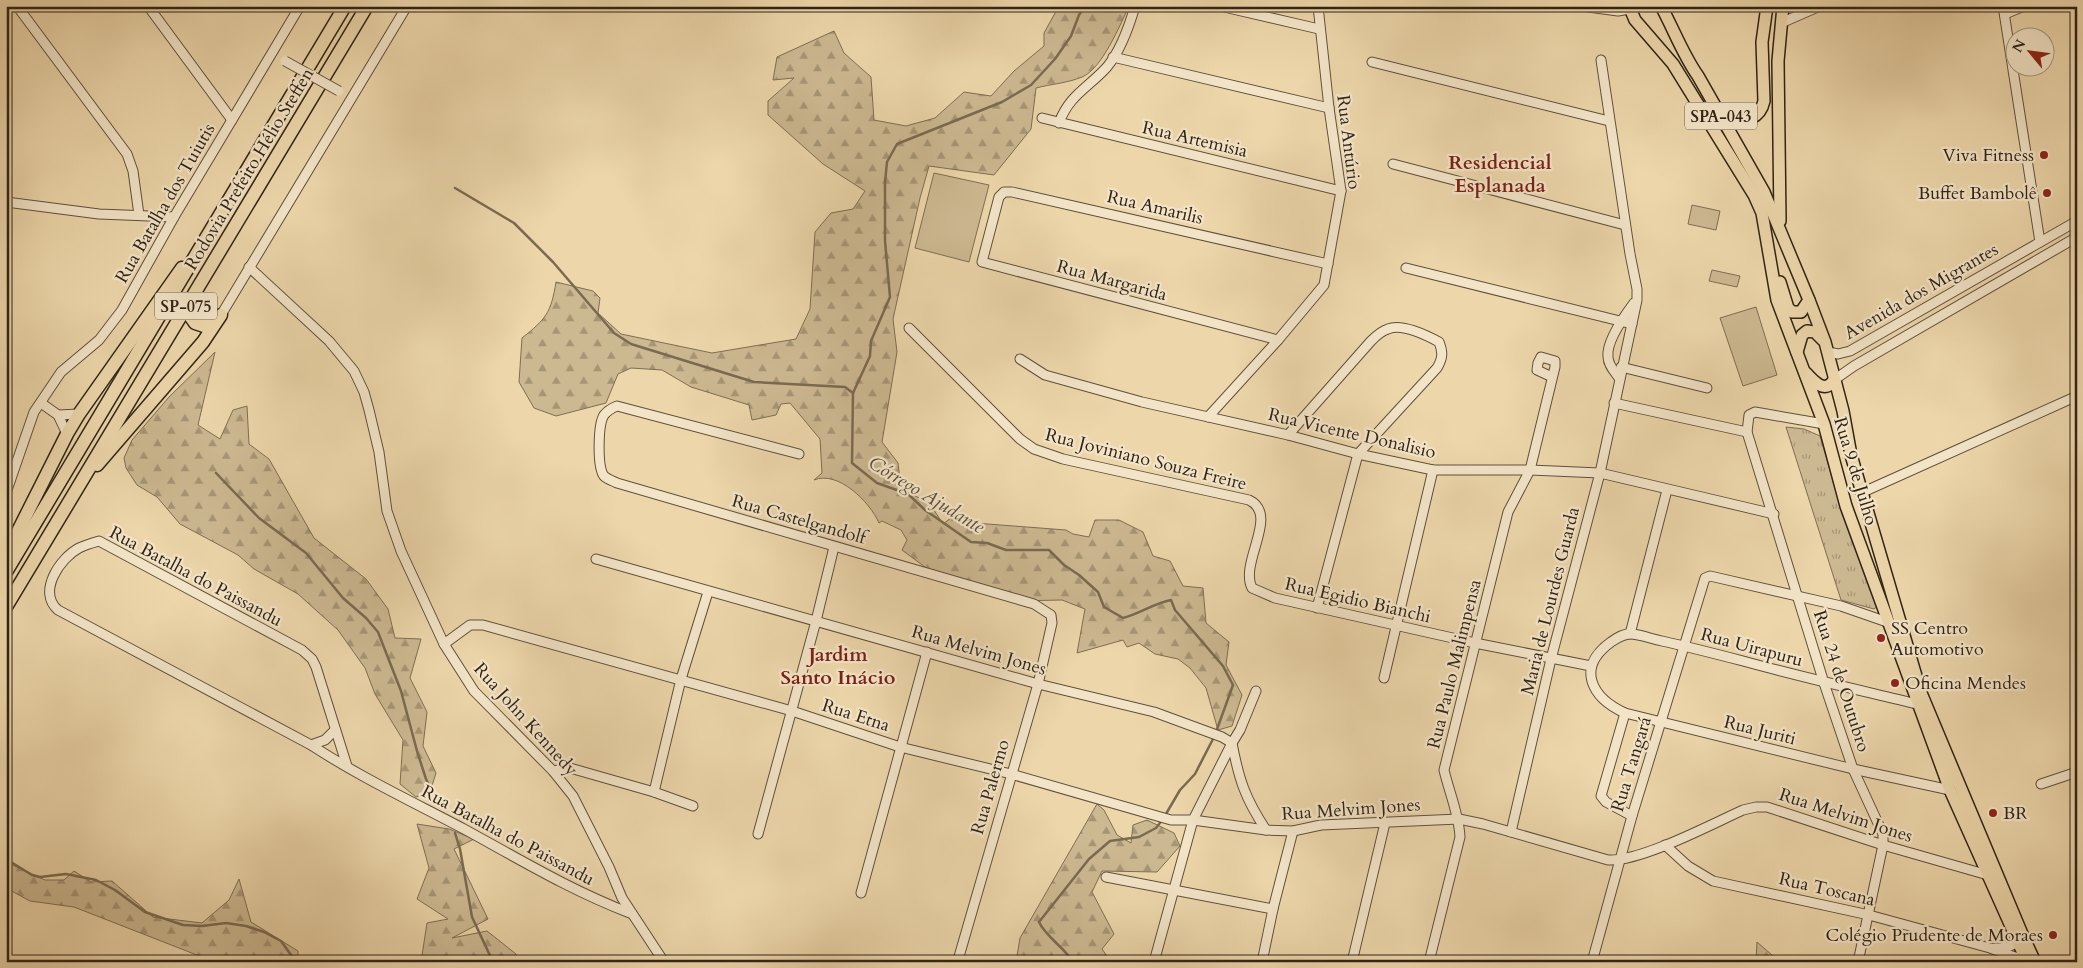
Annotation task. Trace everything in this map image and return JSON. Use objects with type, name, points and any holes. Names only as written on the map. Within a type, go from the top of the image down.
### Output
[{"type":"highway","name":"Rodovia Prefeito Hélio Steffen","points":[[6,572],[345,6]]},
{"type":"highway","name":"Rodovia Prefeito Hélio Steffen","points":[[6,607],[367,6]]},
{"type":"highway","points":[[6,555],[79,414],[168,285],[210,233]]},
{"type":"highway","points":[[194,293],[190,316],[195,323],[204,326],[221,316]]},
{"type":"highway","points":[[80,484],[203,342],[221,316]]},
{"type":"main road","name":"Rua 9 de Julho","points":[[1661,6],[1676,33],[1686,59],[1698,76],[1764,192],[1809,300],[1826,347],[1890,605],[1890,623],[1917,704],[1950,790],[2029,961]]},
{"type":"main road","points":[[1698,76],[1730,120],[1749,120],[1759,114],[1764,101],[1762,42],[1767,6]]},
{"type":"main road","points":[[1780,228],[1778,61],[1783,6]]},
{"type":"main road","name":"Rua 9 de Julho","points":[[1633,7],[1644,31],[1673,64],[1754,195],[1762,213],[1777,300],[1824,424],[1846,506],[1890,605],[1921,693],[1991,860],[2019,938]]},
{"type":"main road","points":[[1762,213],[1770,226],[1780,281],[1788,308],[1792,312],[1801,312],[1809,300]]},
{"type":"main road","points":[[1797,352],[1802,335],[1810,330],[1826,347]]},
{"type":"main road","points":[[1803,370],[1816,384],[1822,387],[1831,384],[1834,380]]},
{"type":"main road","points":[[1832,451],[1838,458],[1849,486],[1857,495],[1861,493]]},
{"type":"main road","points":[[1950,790],[1959,792],[1991,860]]},
{"type":"street","points":[[17,6],[127,154],[133,171],[139,215]]},
{"type":"street","points":[[148,6],[232,120]]},
{"type":"street","name":"Rua Batalha dos Tuiutis","points":[[6,493],[34,412],[61,372],[90,350],[122,310],[174,217],[300,6]]},
{"type":"street","points":[[221,316],[407,6]]},
{"type":"street","points":[[1059,123],[1066,106],[1102,72],[1113,57],[1130,23],[1135,6]]},
{"type":"street","points":[[1220,6],[1319,29]]},
{"type":"street","name":"Rua Antúrio","points":[[1208,417],[1278,340],[1324,285],[1341,191],[1319,29],[1318,6]]},
{"type":"street","points":[[1582,6],[1618,11],[1633,7]]},
{"type":"street","points":[[1781,23],[1820,6]]},
{"type":"street","points":[[2024,6],[2004,10],[2040,242]]},
{"type":"street","points":[[271,53],[352,98]]},
{"type":"street","points":[[1113,57],[1329,108]]},
{"type":"street","name":"Maria de Lourdes Guarda","points":[[1511,832],[1550,659],[1600,472],[1621,367],[1637,300],[1637,289],[1625,225],[1601,60]]},
{"type":"street","points":[[1372,62],[1609,120]]},
{"type":"street","name":"Rua Artemisia","points":[[1042,118],[1341,191]]},
{"type":"street","points":[[1393,164],[1625,225]]},
{"type":"street","name":"Rua Amarilis","points":[[992,219],[1001,194],[1012,192],[1328,264]]},
{"type":"street","points":[[6,202],[99,214],[174,217]]},
{"type":"street","name":"Rua Margarida","points":[[992,219],[982,262],[1278,340]]},
{"type":"street","name":"Avenida dos Migrantes","points":[[1826,347],[1838,354],[1850,351],[2077,221]]},
{"type":"street","name":"Avenida dos Migrantes","points":[[1834,380],[1854,366],[2077,237]]},
{"type":"street","name":"Avenida dos Migrantes","points":[[1982,292],[1989,284],[2030,260],[2035,252],[2029,248]]},
{"type":"street","name":"Rua John Kennedy","points":[[249,267],[329,341],[354,371],[370,410],[379,452],[387,511],[401,551],[444,644],[474,691],[553,771],[573,796],[630,913],[664,962]]},
{"type":"street","points":[[1406,268],[1632,324]]},
{"type":"street","points":[[1619,378],[1609,363],[1608,356],[1621,321],[1637,300]]},
{"type":"street","name":"Rua Joviniano Souza Freire","points":[[909,328],[1020,439],[1034,449],[1063,459],[1249,500],[1257,504],[1261,519],[1248,574]]},
{"type":"street","points":[[1288,435],[1371,341],[1390,328],[1403,328],[1439,342],[1442,349],[1442,360],[1437,368],[1358,454],[1317,608]]},
{"type":"street","name":"Rua Vicente Donalisio","points":[[1020,359],[1045,375],[1142,402],[1433,470],[1600,472],[1667,490],[1774,514]]},
{"type":"street","points":[[1621,367],[1707,388]]},
{"type":"street","name":"Rua Paulo Malimpensa","points":[[1429,962],[1460,837],[1459,819],[1450,798],[1444,770],[1508,512],[1530,470],[1552,377]]},
{"type":"street","points":[[1861,493],[2077,396]]},
{"type":"street","points":[[41,403],[58,415],[67,434]]},
{"type":"street","points":[[1614,403],[1747,432],[1749,415],[1754,412],[1824,424]]},
{"type":"street","name":"Rua Castelgandolf","points":[[799,454],[617,406],[603,416],[600,427],[600,468],[604,477],[617,483],[1034,604],[1048,612],[1052,623]]},
{"type":"street","points":[[58,415],[79,414]]},
{"type":"street","name":"Rua 24 de Outubro","points":[[1747,432],[1852,769],[1881,827],[1883,845],[1870,916],[1858,962]]},
{"type":"street","points":[[1384,678],[1433,470]]},
{"type":"street","points":[[1591,666],[1604,647],[1630,634],[1667,490]]},
{"type":"street","name":"Rua Batalha do Paissandu","points":[[347,766],[316,667],[312,658],[302,650],[98,541],[79,548],[65,559],[56,571],[48,594],[52,605],[58,610],[311,745],[347,766],[596,900],[630,913]]},
{"type":"street","points":[[758,834],[816,621],[834,547]]},
{"type":"street","name":"Rua Melvim Jones","points":[[596,559],[1038,684],[1154,712],[1210,732],[1232,743],[1239,780],[1266,830],[1293,831],[1321,825],[1459,819],[1608,860],[1619,861],[1665,845],[1744,810],[1767,807],[1883,845],[1988,875]]},
{"type":"street","name":"Rua Egidio Bianchi","points":[[1248,574],[1252,588],[1259,592],[1317,608],[1550,659],[1591,666]]},
{"type":"street","name":"Rua Tangará","points":[[1592,962],[1632,816],[1705,578],[1710,576],[1798,598]]},
{"type":"street","points":[[654,792],[681,679],[708,592]]},
{"type":"street","points":[[1798,598],[1841,606],[1890,623]]},
{"type":"street","points":[[1865,613],[1877,612],[1890,605]]},
{"type":"street","name":"Rua Palermo","points":[[958,960],[1038,684],[1052,623]]},
{"type":"street","name":"Rua Etna","points":[[444,644],[470,625],[483,625],[792,711],[900,747],[1011,774],[1171,820],[1194,820],[1266,830]]},
{"type":"street","name":"Rua Uirapuru","points":[[1630,634],[1684,646],[1824,683],[1917,704]]},
{"type":"street","points":[[861,893],[927,652]]},
{"type":"street","name":"Rua Juriti","points":[[1591,666],[1591,682],[1600,696],[1611,706],[1625,713],[1852,769],[1950,790]]},
{"type":"street","points":[[1154,962],[1194,820],[1248,712],[1256,691]]},
{"type":"street","points":[[1625,713],[1601,796],[1606,802],[1632,816]]},
{"type":"street","points":[[311,745],[325,740],[335,730]]},
{"type":"street","points":[[553,771],[570,768],[654,792],[693,806]]},
{"type":"street","points":[[2041,784],[2077,772]]},
{"type":"street","points":[[1352,962],[1385,823]]},
{"type":"street","points":[[1262,962],[1273,909],[1293,831]]},
{"type":"street","name":"Rua Toscana","points":[[1665,845],[1688,866],[1714,880],[1870,916],[1990,948],[2029,961]]},
{"type":"street","points":[[1106,877],[1273,909]]},
{"type":"street","name":"Rua Toscana","points":[[1990,948],[2006,948],[2019,938]]},
{"type":"green space","points":[[1059,6],[1129,6],[1110,46],[1097,65],[1082,77],[1036,88],[1031,129],[994,175],[929,166],[893,319],[897,352],[882,442],[898,463],[901,488],[930,504],[943,524],[955,515],[961,522],[1066,530],[1073,534],[1089,537],[1095,520],[1119,520],[1143,532],[1153,556],[1170,561],[1183,586],[1203,588],[1206,623],[1229,642],[1226,665],[1242,695],[1232,726],[1218,730],[1206,688],[1190,668],[1178,659],[1155,654],[1139,643],[1127,647],[1123,640],[1077,653],[1085,609],[1062,600],[1013,601],[944,581],[902,550],[907,540],[901,530],[882,521],[879,523],[868,506],[852,490],[833,480],[823,478],[814,480],[822,473],[820,439],[790,403],[781,404],[776,415],[752,420],[749,405],[691,387],[662,370],[631,368],[618,374],[606,403],[556,416],[534,408],[519,382],[522,338],[537,326],[546,314],[552,301],[556,282],[593,291],[600,298],[598,313],[621,334],[712,353],[796,339],[810,309],[815,232],[831,213],[853,209],[865,191],[823,164],[768,115],[768,101],[794,78],[773,80],[777,57],[834,31],[844,53],[871,77],[874,120],[906,126],[935,118],[964,92],[991,96],[1014,71],[1044,46],[1044,33]]},
{"type":"green space","points":[[934,173],[989,185],[969,262],[915,248]]},
{"type":"green space","points":[[1692,205],[1720,211],[1716,230],[1688,224]]},
{"type":"green space","points":[[1712,270],[1740,276],[1737,287],[1709,281]]},
{"type":"green space","points":[[1756,307],[1777,375],[1743,386],[1720,318]]},
{"type":"green space","points":[[215,352],[198,425],[220,439],[233,410],[247,406],[249,444],[269,459],[314,538],[366,579],[388,609],[395,638],[421,639],[410,678],[427,712],[423,746],[436,773],[430,792],[416,797],[400,784],[403,740],[375,694],[365,668],[338,630],[298,594],[254,569],[238,555],[180,524],[157,497],[137,485],[126,468],[124,458],[132,440],[169,397]]},
{"type":"green space","points":[[1786,427],[1804,429],[1820,436],[1842,512],[1878,606],[1874,609],[1841,600]]},
{"type":"green space","points":[[1097,804],[1104,810],[1117,835],[1131,843],[1133,825],[1147,820],[1174,833],[1180,846],[1157,872],[1102,871],[1092,892],[1114,934],[1102,949],[1111,962],[1016,962],[1020,938]]},
{"type":"green space","points":[[417,824],[449,829],[474,839],[454,849],[488,919],[452,938],[487,931],[516,954],[516,962],[421,962],[427,923],[448,919],[417,899],[429,868]]},
{"type":"green space","points":[[6,862],[45,880],[64,880],[74,871],[91,882],[112,881],[153,917],[202,923],[229,900],[239,879],[251,922],[298,951],[298,960],[295,962],[236,962],[202,957],[74,907],[30,901],[6,888]]},
{"type":"green space","points":[[1757,942],[1780,962],[1756,962]]},
{"type":"waterway","name":"Córrego Ajudante","points":[[1085,6],[1079,15],[1071,36],[1055,59],[1031,85],[1002,102],[897,144],[887,162],[885,241],[890,297],[871,341],[870,356],[853,393],[852,463],[877,483],[908,494],[925,510],[971,542],[987,543],[1006,550],[1049,550],[1064,565],[1098,592],[1104,607],[1123,618],[1171,600],[1175,610],[1223,666],[1233,685],[1216,732]]},
{"type":"waterway","points":[[455,188],[514,223],[553,262],[614,333],[631,344],[754,382],[845,387],[853,393]]},
{"type":"waterway","points":[[216,473],[259,518],[306,553],[343,598],[366,618],[378,632],[401,691],[426,779],[435,796]]},
{"type":"waterway","name":"Córrego Ajudante","points":[[1073,962],[1039,922],[1089,859],[1110,841],[1139,837],[1156,828],[1180,790],[1195,774],[1214,737]]},
{"type":"waterway","points":[[455,833],[460,849],[472,917],[493,962]]},
{"type":"waterway","points":[[6,859],[32,875],[40,877],[66,874],[96,880],[115,890],[145,912],[183,925],[202,926],[226,923],[246,926],[264,932],[281,941],[296,962]]},
{"type":"place","name":"Viva Fitness","points":[[2044,155]]},
{"type":"place","name":"Buffet Bambolê","points":[[2047,193]]},
{"type":"place","name":"SS Centro Automotivo","points":[[1881,638]]},
{"type":"place","name":"Oficina Mendes","points":[[1895,683]]},
{"type":"place","name":"BR","points":[[1993,813]]},
{"type":"place","name":"Colégio Prudente de Moraes","points":[[2053,935]]},
{"type":"district","name":"Residencial Esplanada","points":[[1500,174]]},
{"type":"district","name":"Jardim Santo Inácio","points":[[838,666]]}]
